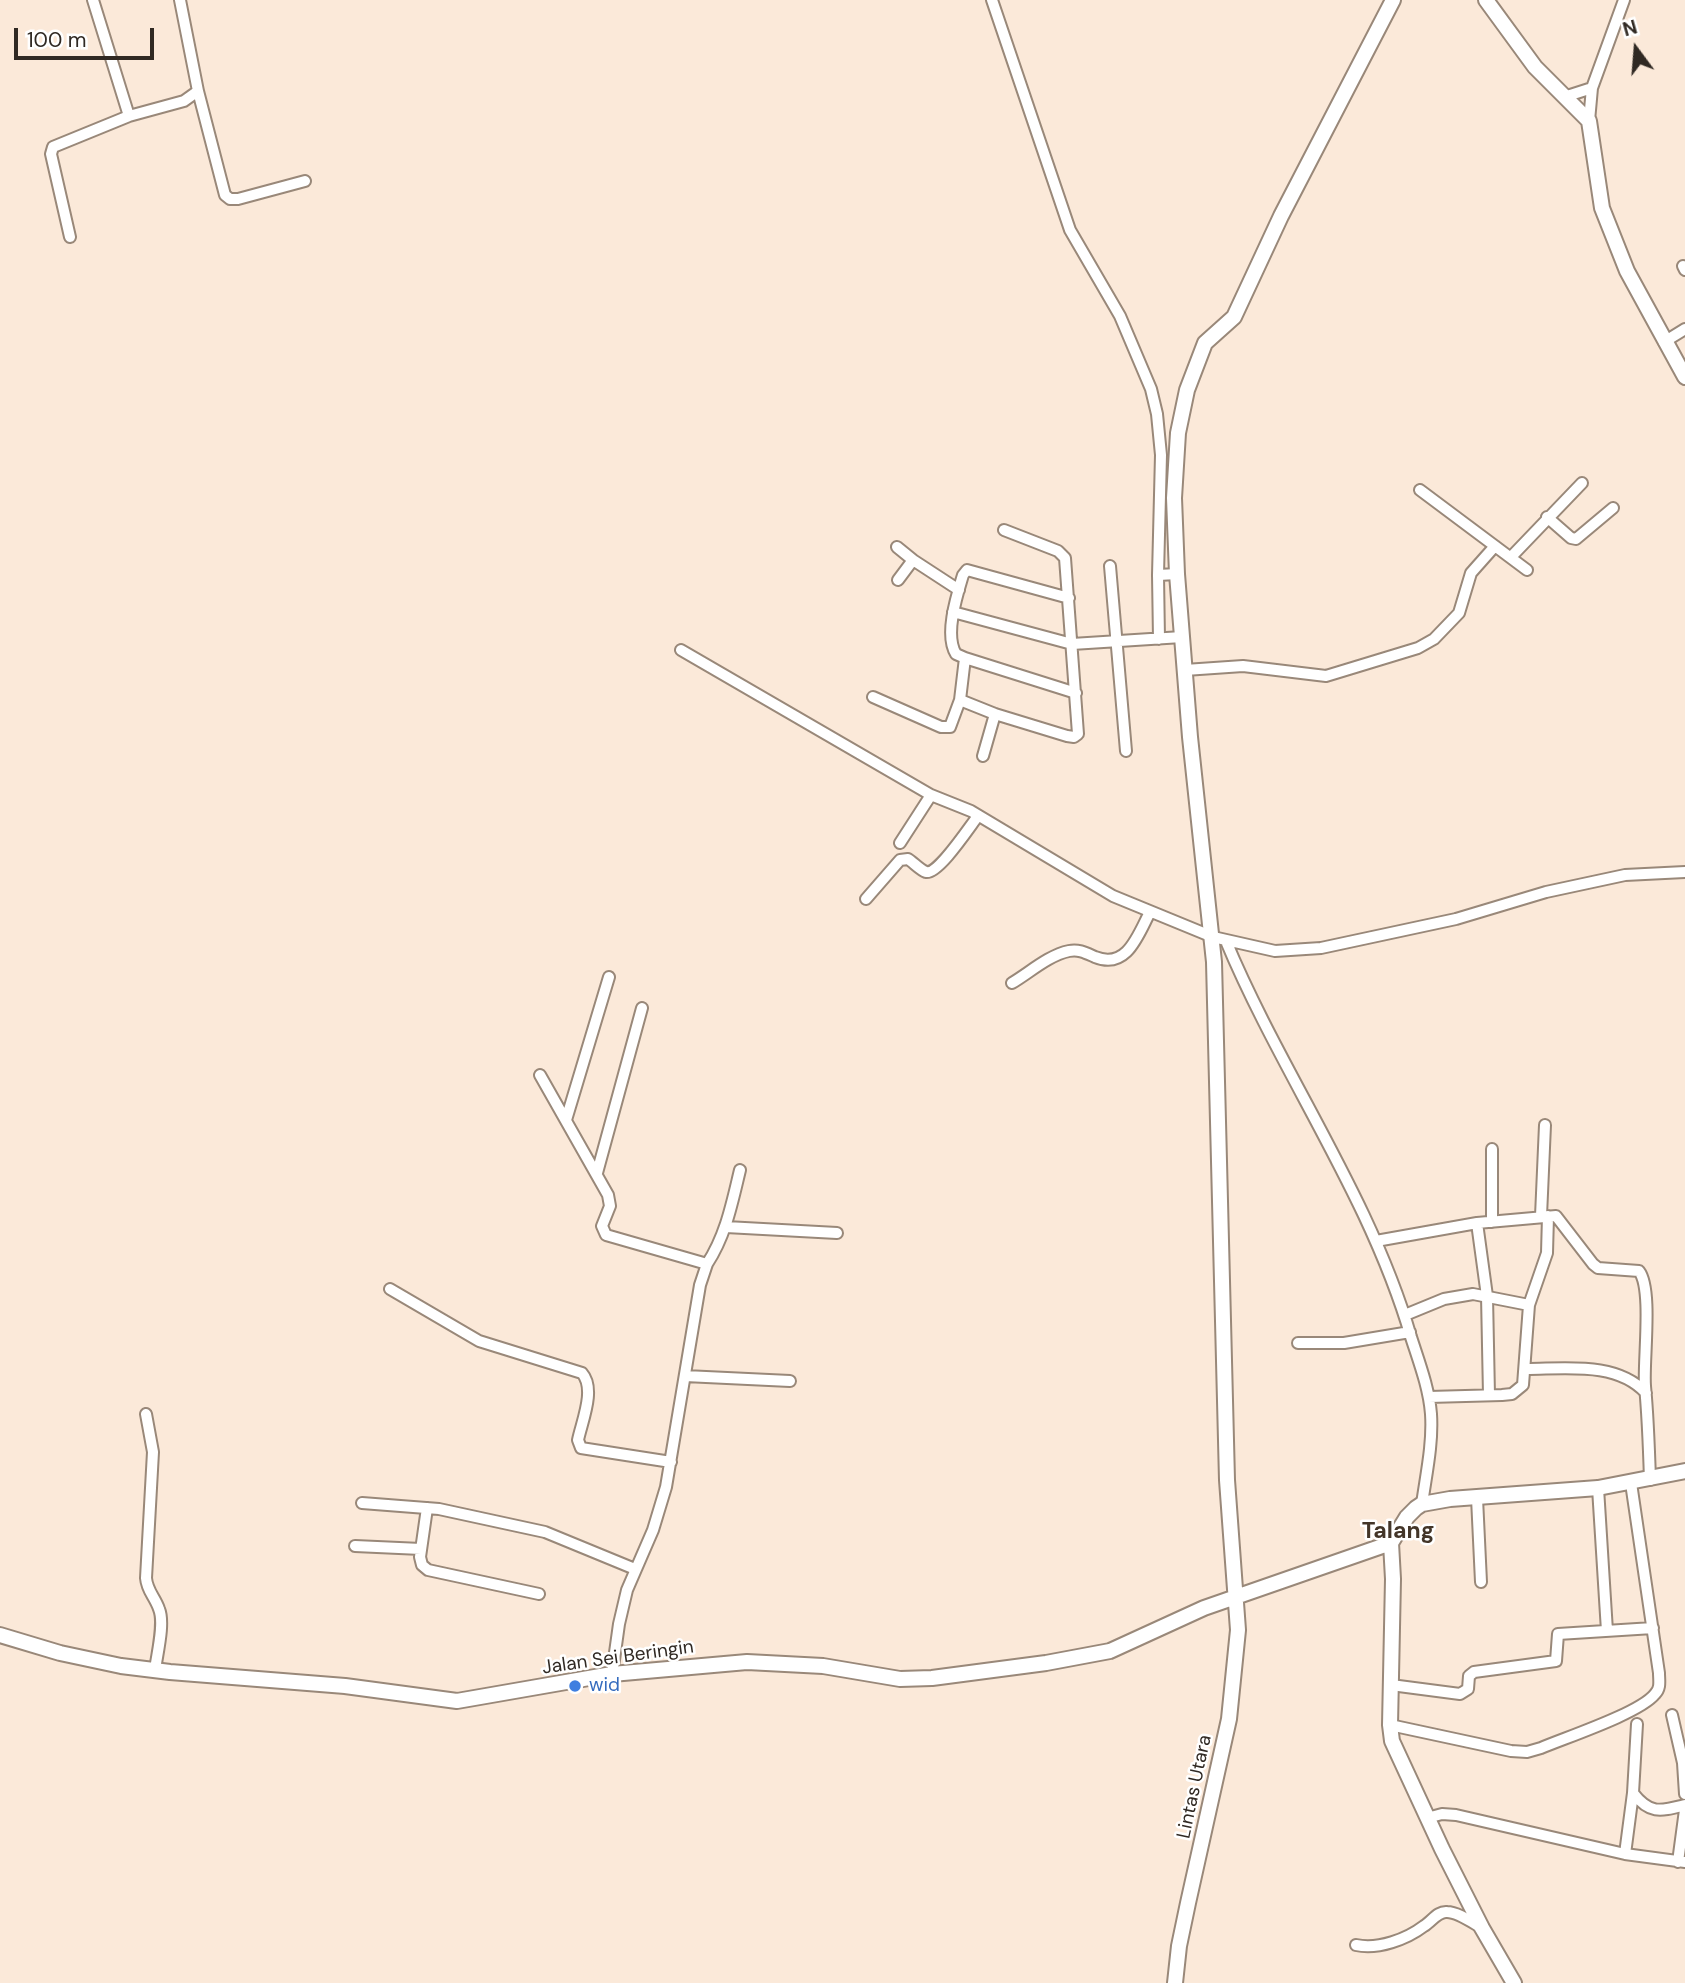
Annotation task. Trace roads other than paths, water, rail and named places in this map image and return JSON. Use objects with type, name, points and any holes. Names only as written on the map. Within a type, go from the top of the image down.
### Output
[{"type":"street","points":[[93,0],[129,116]]},
{"type":"street","points":[[180,0],[198,91],[225,195],[230,199],[238,199],[305,181]]},
{"type":"street","points":[[992,0],[1070,230],[1120,316],[1151,390],[1157,414],[1161,456],[1159,639]]},
{"type":"street","name":"Lintas Utara","points":[[1175,1983],[1186,1911],[1229,1719],[1238,1630],[1227,1480],[1219,939],[1197,811],[1177,574],[1174,498],[1176,460],[1184,402],[1205,343],[1234,317],[1281,216],[1393,0]]},
{"type":"street","points":[[1486,0],[1527,57],[1589,121]]},
{"type":"street","points":[[1624,0],[1592,88],[1589,121],[1602,208],[1628,271],[1685,377]]},
{"type":"street","points":[[1564,97],[1592,88]]},
{"type":"street","points":[[70,237],[51,154],[53,147],[129,116],[184,101],[198,91]]},
{"type":"street","points":[[1664,342],[1685,329]]},
{"type":"street","points":[[1511,557],[1582,483]]},
{"type":"street","points":[[1419,490],[1527,570]]},
{"type":"street","points":[[1547,517],[1571,538],[1576,539],[1613,508]]},
{"type":"street","points":[[960,700],[995,714],[1074,737],[1078,734],[1065,558],[1063,554],[1004,530]]},
{"type":"street","points":[[1185,670],[1243,666],[1326,676],[1418,648],[1434,639],[1459,613],[1471,573],[1495,546]]},
{"type":"street","points":[[897,547],[959,590]]},
{"type":"street","points":[[898,580],[913,560]]},
{"type":"street","points":[[1110,566],[1126,751]]},
{"type":"street","points":[[1069,598],[970,569],[965,572],[953,612],[951,639],[956,654],[965,658],[1076,693]]},
{"type":"street","points":[[1158,575],[1177,574]]},
{"type":"street","points":[[953,612],[1072,643],[1182,637]]},
{"type":"street","points":[[681,650],[932,795],[978,816],[1113,896],[1219,939],[1275,951],[1321,948],[1456,919],[1585,883],[1625,875],[1685,872]]},
{"type":"street","points":[[873,697],[946,728],[952,724],[960,700],[965,658]]},
{"type":"street","points":[[983,756],[995,714]]},
{"type":"street","points":[[900,842],[932,795]]},
{"type":"street","points":[[866,899],[900,860],[908,859],[924,871],[933,871],[978,816]]},
{"type":"street","points":[[1012,983],[1054,957],[1071,950],[1080,950],[1108,961],[1120,958],[1128,953],[1150,912]]},
{"type":"street","points":[[1219,939],[1344,1175],[1376,1241],[1405,1315],[1429,1397],[1431,1434],[1422,1504]]},
{"type":"street","points":[[566,1120],[608,976]]},
{"type":"street","points":[[597,1173],[642,1009]]},
{"type":"street","points":[[540,1075],[610,1198],[610,1206],[602,1226],[606,1235],[707,1265]]},
{"type":"street","points":[[1429,1397],[1513,1394],[1523,1385],[1529,1305],[1548,1253],[1544,1216],[1545,1125]]},
{"type":"street","points":[[1492,1149],[1492,1222]]},
{"type":"street","points":[[612,1674],[621,1615],[635,1569],[661,1510],[700,1285],[726,1227],[740,1170]]},
{"type":"street","points":[[1376,1241],[1477,1223],[1556,1216],[1598,1268],[1635,1270],[1643,1276],[1646,1300],[1650,1480]]},
{"type":"street","points":[[1477,1223],[1487,1296],[1489,1395]]},
{"type":"street","points":[[726,1227],[837,1233]]},
{"type":"street","points":[[390,1289],[478,1341],[582,1373],[588,1392],[578,1440],[582,1448],[671,1462]]},
{"type":"street","points":[[1405,1315],[1458,1296],[1487,1296],[1529,1305]]},
{"type":"street","points":[[1298,1343],[1344,1343],[1410,1332]]},
{"type":"street","points":[[1526,1369],[1584,1368],[1611,1373],[1638,1384],[1647,1394]]},
{"type":"street","points":[[685,1376],[790,1381]]},
{"type":"street","points":[[146,1414],[153,1452],[146,1578],[149,1593],[158,1605],[161,1617],[155,1670]]},
{"type":"street","points":[[1514,1983],[1482,1928],[1396,1753],[1390,1726],[1393,1579],[1391,1543],[1407,1517],[1422,1504],[1450,1499],[1598,1488],[1650,1480],[1685,1471]]},
{"type":"street","points":[[1390,1726],[1527,1752],[1633,1710],[1656,1694],[1660,1686],[1659,1673],[1631,1483]]},
{"type":"street","points":[[1598,1488],[1607,1631]]},
{"type":"street","points":[[1477,1498],[1481,1582]]},
{"type":"street","points":[[362,1503],[427,1508],[545,1532],[635,1569]]},
{"type":"street","points":[[427,1508],[421,1549],[422,1564],[428,1570],[538,1594]]},
{"type":"street","name":"Jalan Sei Beringin","points":[[0,1635],[60,1653],[121,1666],[345,1686],[457,1701],[612,1674],[771,1662],[823,1666],[900,1679],[932,1678],[1046,1663],[1110,1651],[1204,1608],[1391,1543]]},
{"type":"street","points":[[355,1546],[421,1549]]},
{"type":"street","points":[[1391,1685],[1460,1694],[1468,1689],[1469,1676],[1474,1672],[1556,1661],[1558,1634],[1653,1628]]},
{"type":"street","points":[[1672,1715],[1683,1763],[1685,1794]]},
{"type":"street","points":[[1625,1854],[1633,1793],[1637,1724]]},
{"type":"street","points":[[1427,1818],[1456,1815],[1625,1854],[1681,1862],[1685,1808],[1659,1811],[1651,1809],[1633,1793]]},
{"type":"street","points":[[1356,1945],[1370,1947],[1399,1940],[1422,1928],[1444,1911],[1482,1928]]},
{"type":"place","name":"wid","points":[[575,1686]]},
{"type":"district","name":"Talang","points":[[1398,1532]]}]
